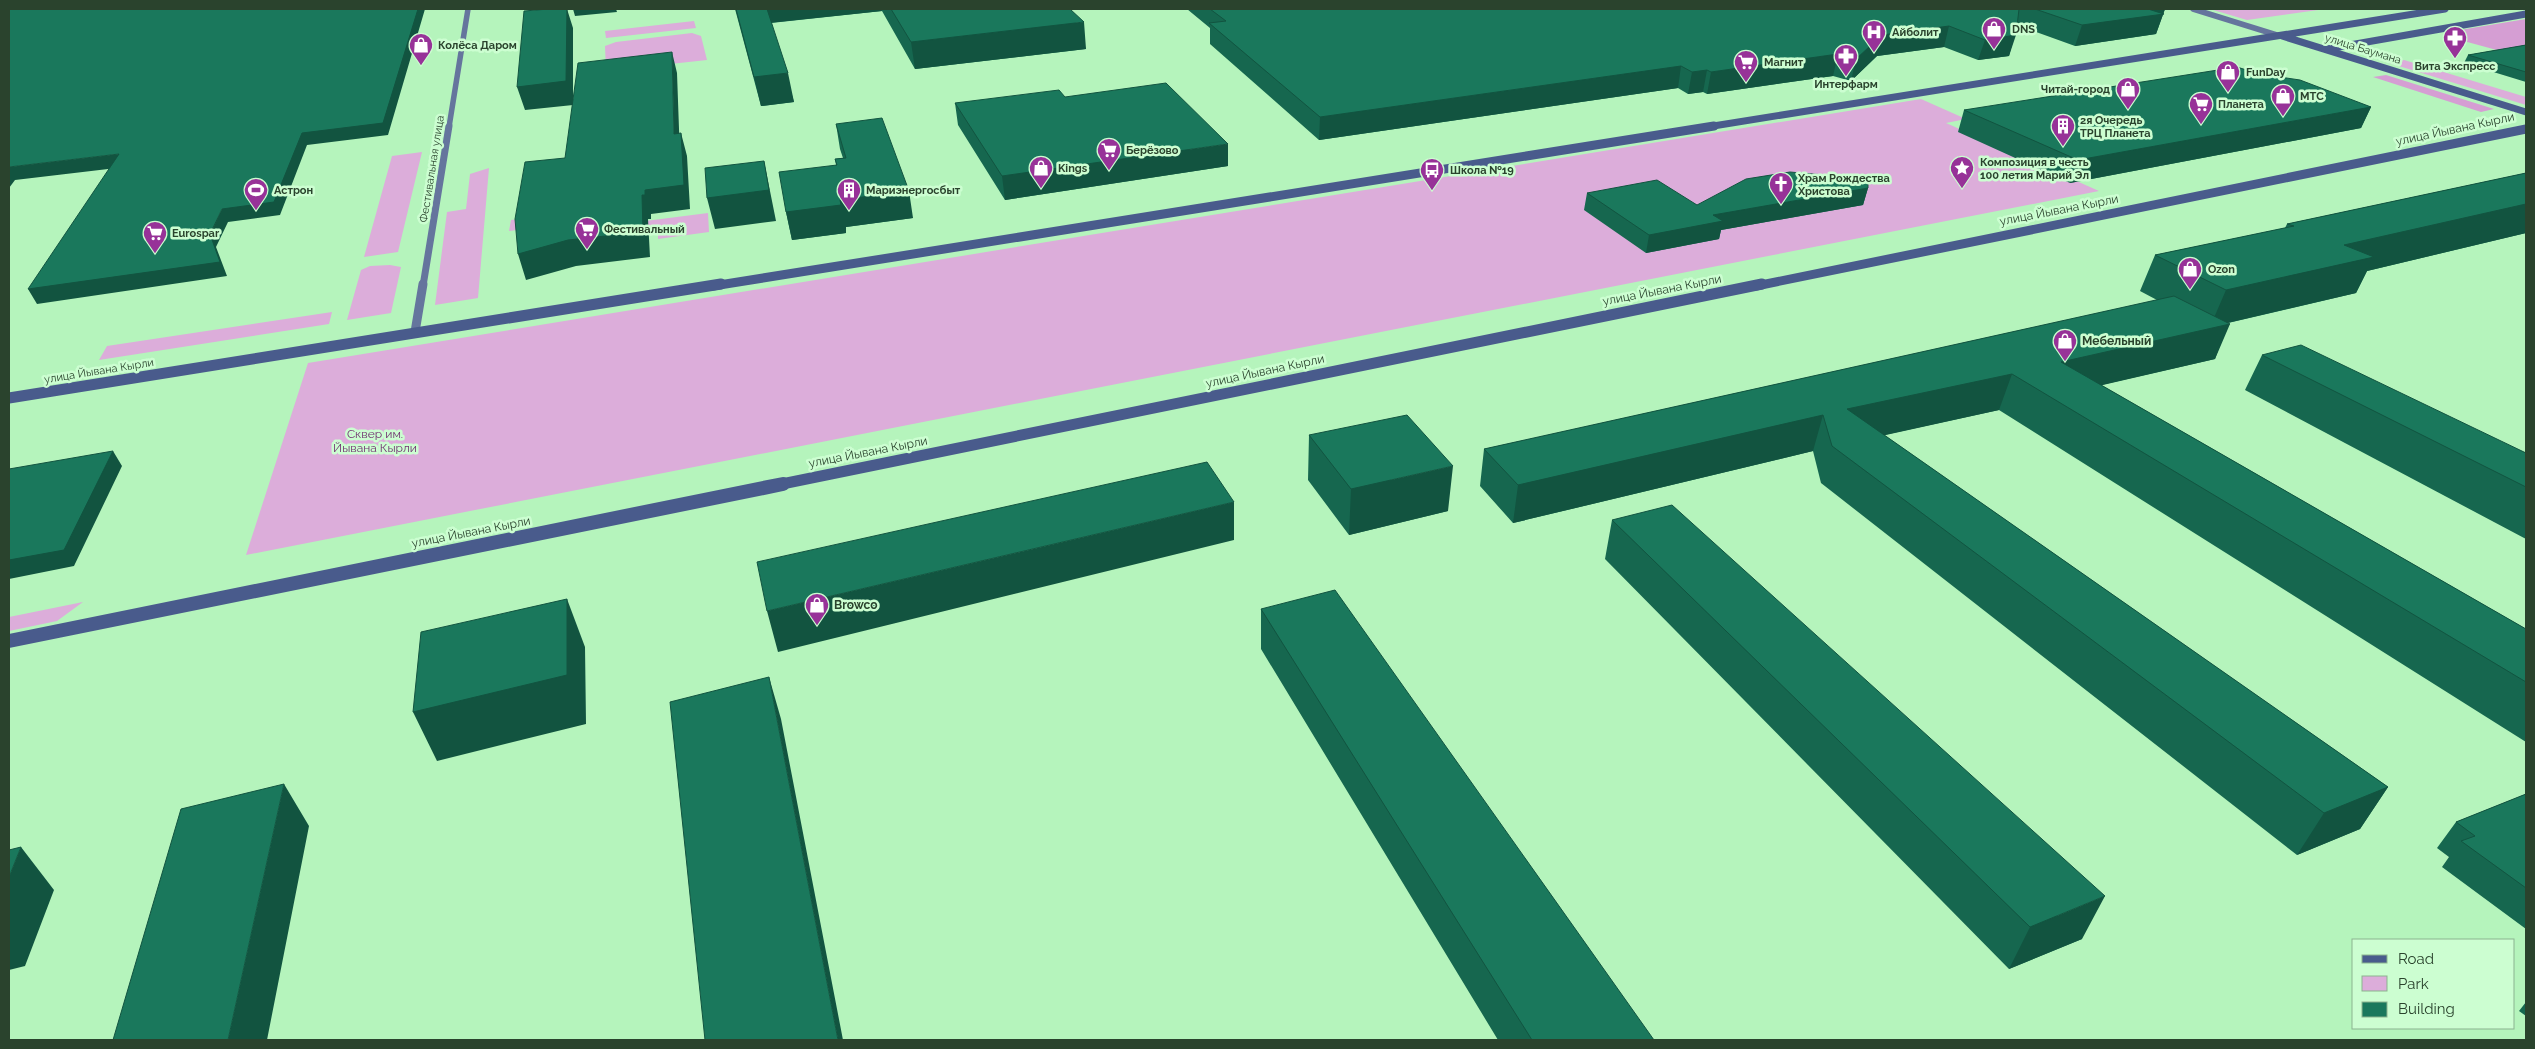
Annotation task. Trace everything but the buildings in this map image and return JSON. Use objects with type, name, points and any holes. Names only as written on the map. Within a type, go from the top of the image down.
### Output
[{"type":"main road","name":"улица Йывана Кырли","points":[[9,398],[2444,9]]},
{"type":"main road","points":[[2324,50],[2526,14]]},
{"type":"main road","name":"улица Баумана","points":[[2280,36],[2526,112]]},
{"type":"main road","name":"улица Йывана Кырли","points":[[9,640],[2526,128]]},
{"type":"street","name":"Фестивальная улица","points":[[415,332],[468,9]]},
{"type":"street","name":"улица Баумана","points":[[2193,9],[2280,36]]},
{"type":"green space","points":[[2210,9],[2313,9],[2318,10],[2247,20]]},
{"type":"green space","points":[[694,21],[696,28],[606,38],[605,31]]},
{"type":"green space","points":[[692,33],[701,36],[707,60],[606,71],[605,46],[616,42]]},
{"type":"green space","points":[[2404,60],[2526,97],[2526,105],[2389,63]]},
{"type":"green space","name":"Сквер им. Йывана Кырли","points":[[1921,99],[1966,119],[1946,123],[2099,191],[246,555],[308,363]]},
{"type":"green space","points":[[422,152],[398,252],[364,257],[392,156]]},
{"type":"green space","points":[[489,168],[478,298],[435,305],[447,212],[466,209],[470,174]]},
{"type":"green space","points":[[623,206],[622,224],[708,213],[709,232],[658,239],[658,228],[612,234],[612,218],[509,231],[511,220]]},
{"type":"green space","points":[[390,265],[401,267],[391,313],[347,320],[361,270],[370,266]]},
{"type":"green space","points":[[332,312],[329,324],[99,360],[107,346]]},
{"type":"green space","points":[[83,602],[57,621],[9,631],[9,617]]},
{"type":"shaded area","points":[[2526,19],[2526,58],[2449,37],[2448,32]]},
{"type":"shaded area","points":[[2386,75],[2494,109],[2481,112],[2373,77]]},
{"type":"place","name":"DNS","points":[[1994,50]]},
{"type":"place","name":"Айболит","points":[[1874,53]]},
{"type":"place","name":"Вита Экспресс","points":[[2455,59]]},
{"type":"place","name":"Колёса Даром","points":[[421,66]]},
{"type":"place","name":"Интерфарм","points":[[1846,77]]},
{"type":"place","name":"Магнит","points":[[1746,83]]},
{"type":"place","name":"FunDay","points":[[2228,93]]},
{"type":"place","name":"Читай-город","points":[[2128,110]]},
{"type":"place","name":"МТС","points":[[2283,117]]},
{"type":"place","name":"Планета","points":[[2201,125]]},
{"type":"place","name":"2я Очередь ТРЦ Планета","points":[[2063,147]]},
{"type":"place","name":"Берёзово","points":[[1109,171]]},
{"type":"place","name":"Kings","points":[[1041,189]]},
{"type":"place","name":"Композиция в честь 100 летия Марий Эл","points":[[1962,189]]},
{"type":"place","name":"Школа №19","points":[[1432,191]]},
{"type":"place","name":"Храм Рождества Христова","points":[[1781,205]]},
{"type":"place","name":"Астрон","points":[[256,211]]},
{"type":"place","name":"Мариэнергосбыт","points":[[849,211]]},
{"type":"place","name":"Фестивальный","points":[[587,250]]},
{"type":"place","name":"Eurospar","points":[[155,254]]},
{"type":"place","name":"Ozon","points":[[2190,290]]},
{"type":"place","name":"Мебельный","points":[[2065,362]]},
{"type":"place","name":"Browco","points":[[817,626]]}]
